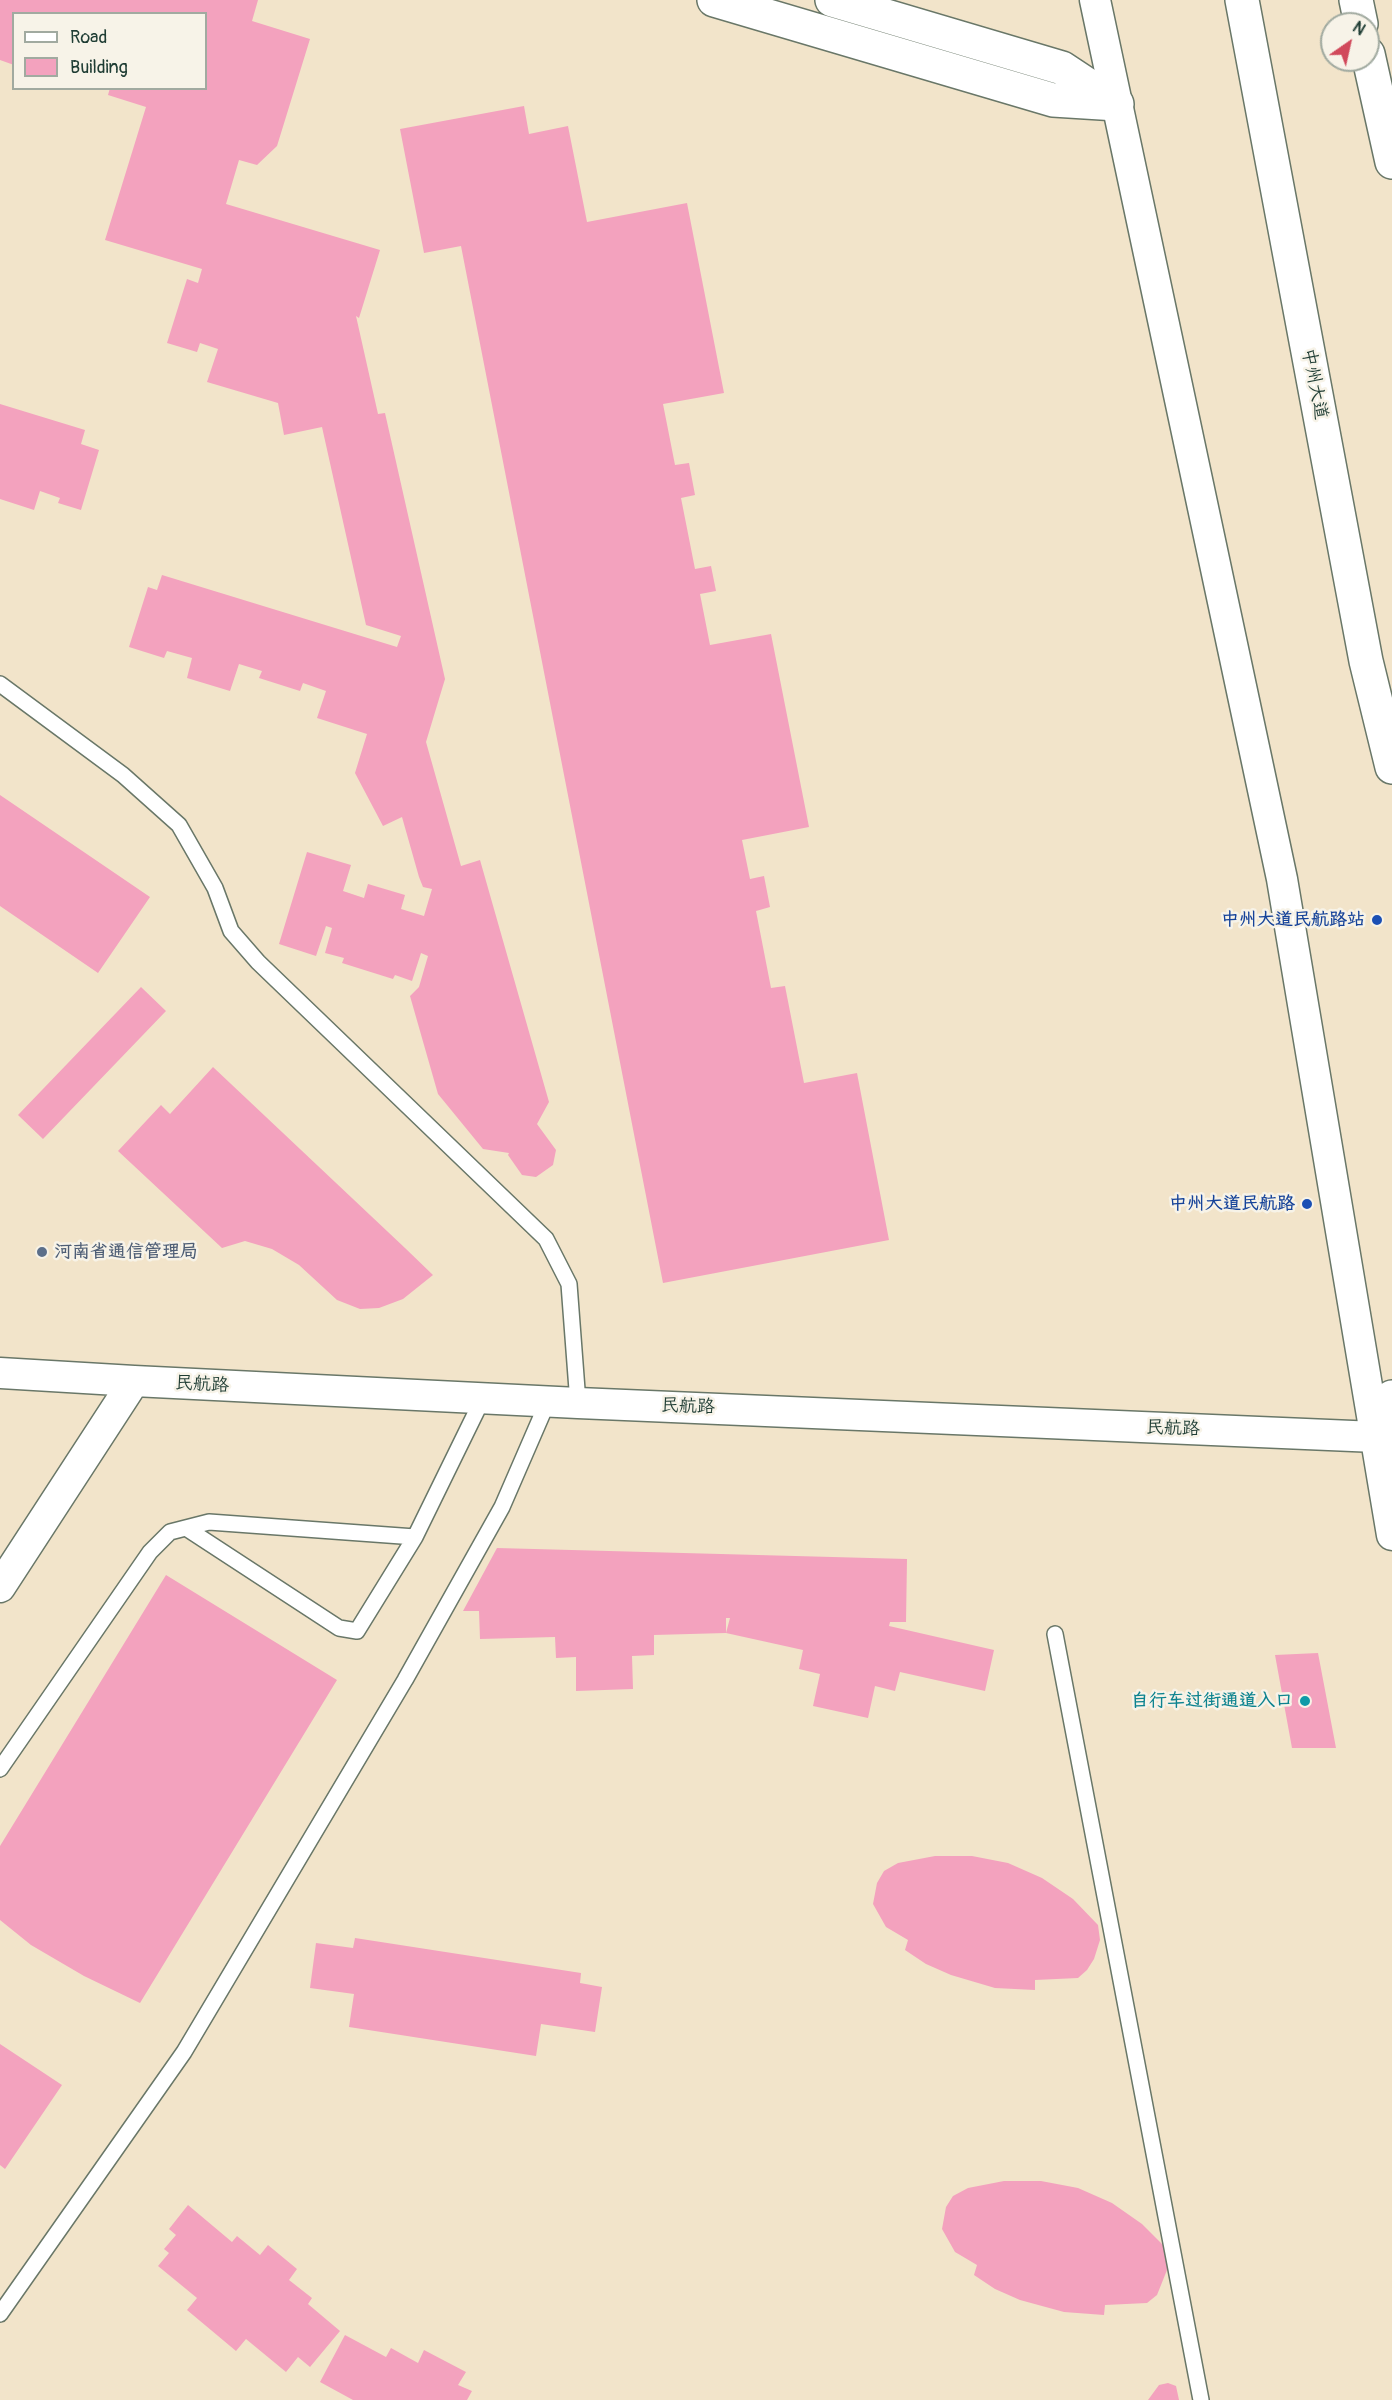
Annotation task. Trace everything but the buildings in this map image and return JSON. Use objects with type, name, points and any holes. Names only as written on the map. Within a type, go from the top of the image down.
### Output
[{"type":"main road","points":[[714,0],[1053,100],[1117,104]]},
{"type":"main road","points":[[832,0],[1062,68],[1117,104]]},
{"type":"main road","name":"中州大道","points":[[1242,0],[1366,661],[1392,767]]},
{"type":"main road","points":[[1372,72],[1392,162]]},
{"type":"main road","points":[[1392,1398],[1376,1437],[1392,1470]]},
{"type":"street","points":[[1095,0],[1282,879],[1392,1535]]},
{"type":"street","name":"民航路","points":[[0,1373],[134,1382],[578,1403],[1376,1437]]},
{"type":"street","points":[[0,1587],[134,1382]]},
{"type":"lane","points":[[0,684],[123,775],[179,825],[215,888],[231,931],[258,962],[546,1239],[569,1284],[578,1403]]},
{"type":"lane","points":[[186,1528],[339,1628],[357,1631],[415,1537],[483,1398]]},
{"type":"lane","points":[[0,2314],[184,2052],[411,1670],[502,1507],[548,1401]]},
{"type":"lane","points":[[0,1769],[150,1552],[170,1532],[209,1522],[415,1537]]},
{"type":"lane","points":[[1055,1634],[1201,2400]]},
{"type":"place","name":"中州大道民航路站","points":[[1377,920]]},
{"type":"place","name":"中州大道民航路","points":[[1307,1204]]},
{"type":"place","name":"河南省通信管理局","points":[[42,1252]]},
{"type":"place","name":"自行车过街通道入口","points":[[1305,1701]]}]
